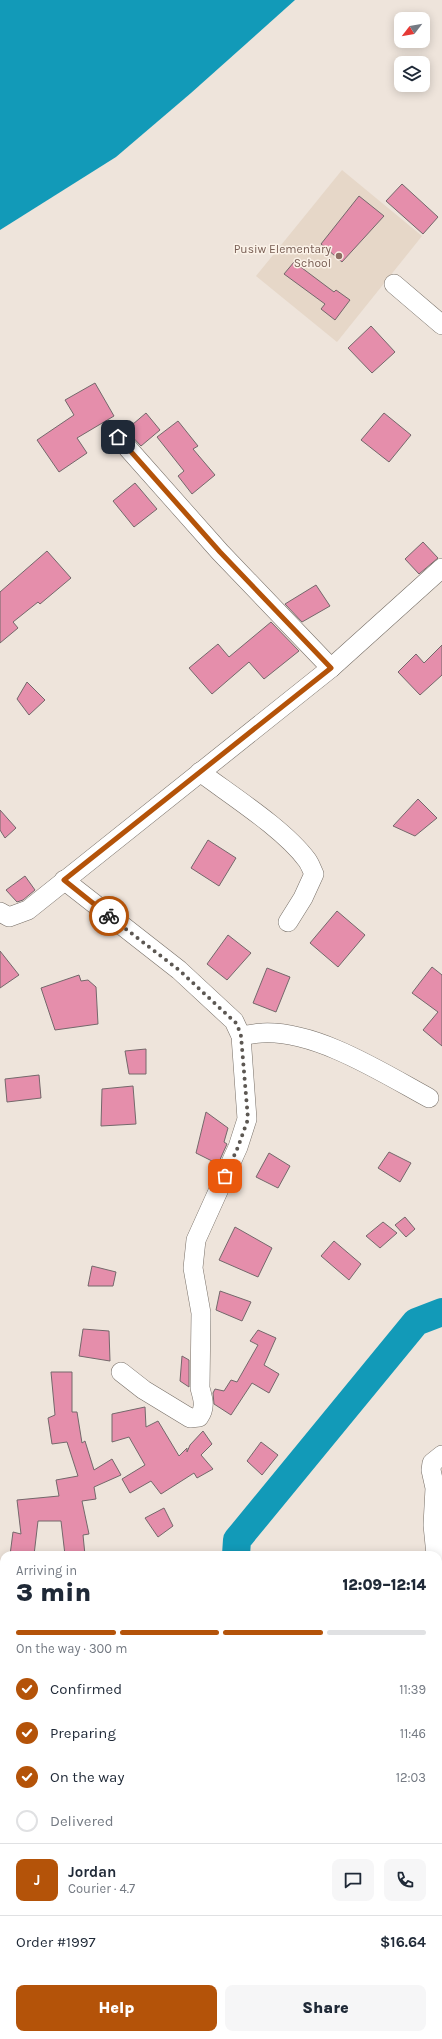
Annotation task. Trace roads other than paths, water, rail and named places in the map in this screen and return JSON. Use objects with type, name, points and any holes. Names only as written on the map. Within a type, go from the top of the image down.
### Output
[{"type":"street","points":[[394,284],[442,325]]},
{"type":"street","points":[[118,437],[220,552],[331,668]]},
{"type":"street","points":[[0,912],[9,917],[28,910],[331,668],[442,568]]},
{"type":"street","points":[[200,772],[272,826],[308,861],[314,874],[303,898],[288,922]]},
{"type":"street","points":[[64,880],[179,970],[234,1021],[241,1036],[248,1119],[238,1147],[196,1240],[193,1268],[201,1313],[200,1388],[204,1410],[199,1417],[190,1418],[144,1390],[121,1372]]},
{"type":"street","points":[[241,1036],[261,1032],[277,1033],[329,1047],[344,1052],[429,1098]]},
{"type":"street","points":[[436,1551],[433,1525],[435,1488],[431,1470],[432,1464],[442,1455]]},
{"type":"water","points":[[0,0],[295,0],[191,93],[116,157],[0,230]]},
{"type":"waterway","points":[[236,1551],[237,1540],[416,1322],[442,1312]]},
{"type":"place","name":"Pusiw Elementary School","points":[[339,256]]}]
